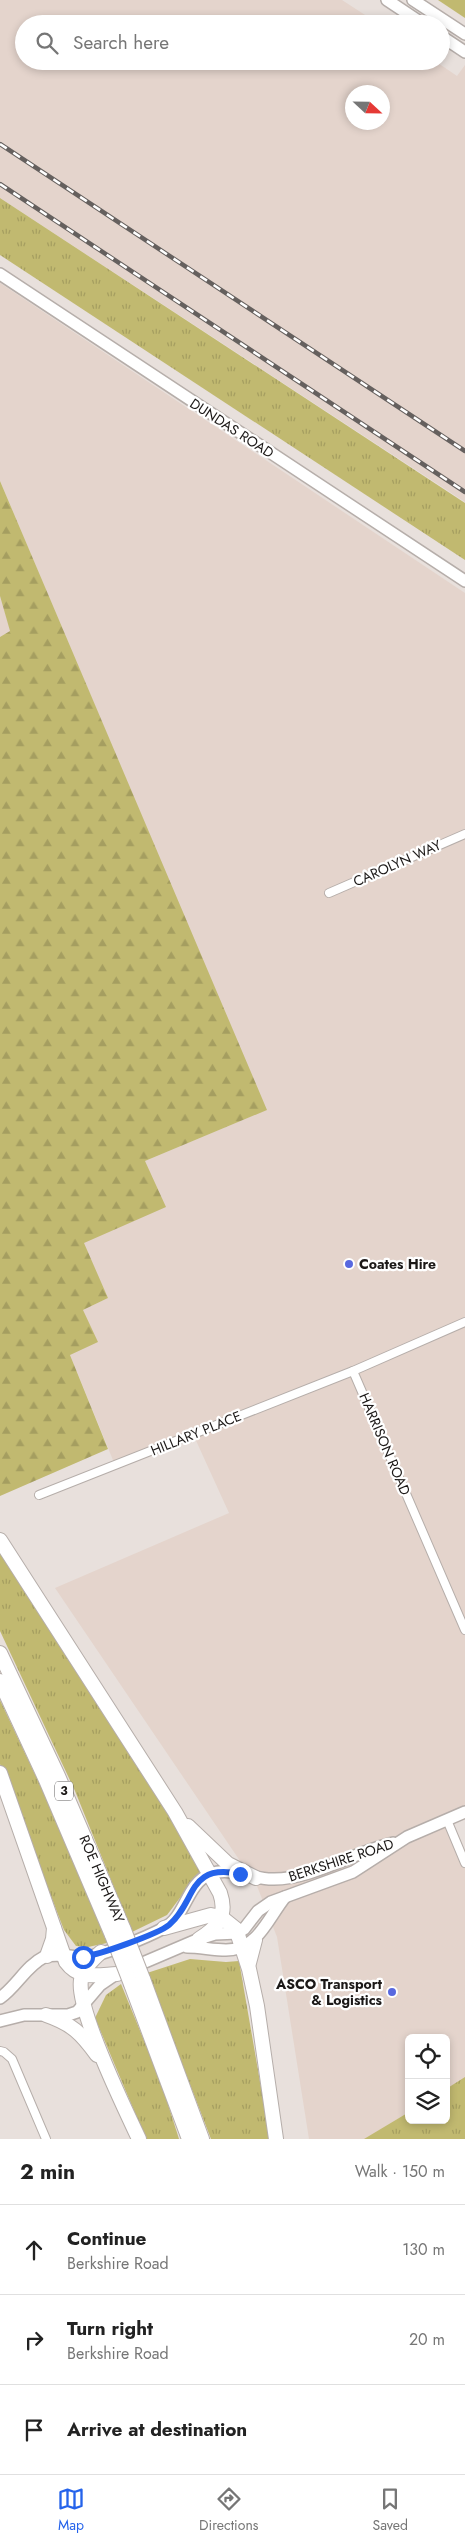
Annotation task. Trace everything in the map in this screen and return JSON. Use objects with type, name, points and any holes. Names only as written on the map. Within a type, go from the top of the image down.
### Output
[{"type":"highway","points":[[0,1540],[175,1812],[222,1898],[222,1918],[215,1929],[199,1940]]},
{"type":"highway","name":"ROE HIGHWAY","points":[[0,1653],[58,1776],[137,1981],[202,2139]]},
{"type":"highway","name":"ROE HIGHWAY","points":[[0,1681],[118,1933]]},
{"type":"highway","points":[[0,1773],[64,1956],[71,1968],[83,1975],[116,1974]]},
{"type":"highway","points":[[175,1812],[228,1864],[256,1878]]},
{"type":"highway","points":[[164,1928],[204,1916],[222,1918],[229,1922],[238,1933],[249,1969],[263,2043],[276,2139]]},
{"type":"highway","points":[[47,1956],[54,1936],[54,1923]]},
{"type":"highway","points":[[249,1969],[250,1952],[255,1940]]},
{"type":"highway","points":[[102,1952],[88,1964],[83,1975],[81,1988],[106,2068],[139,2139]]},
{"type":"highway","name":"ROE HIGHWAY","points":[[137,1981],[189,2139]]},
{"type":"highway","points":[[46,2015],[65,2022],[80,2032],[106,2068]]},
{"type":"main road","points":[[386,0],[409,15]]},
{"type":"main road","points":[[413,0],[436,15]]},
{"type":"main road","points":[[450,24],[465,34]]},
{"type":"main road","points":[[450,42],[465,52]]},
{"type":"main road","name":"DUNDAS ROAD","points":[[0,274],[465,581]]},
{"type":"main road","name":"BERKSHIRE ROAD","points":[[0,2021],[24,2015],[68,2015],[85,2005],[100,1985],[116,1974],[176,1948],[215,1934],[238,1933],[244,1929],[263,1906],[353,1872],[401,1841],[465,1812]]},
{"type":"main road","name":"BERKSHIRE ROAD","points":[[210,1874],[232,1872],[273,1880],[300,1875],[368,1849],[401,1841]]},
{"type":"main road","points":[[0,1998],[15,1986],[32,1965],[47,1956],[83,1957],[102,1952],[164,1928],[177,1915],[192,1889],[210,1874]]},
{"type":"main road","name":"BERKSHIRE ROAD","points":[[176,1948],[197,1947],[228,1950],[242,1947],[255,1940],[285,1897]]},
{"type":"street","name":"CAROLYN WAY","points":[[329,893],[465,834]]},
{"type":"street","points":[[353,1370],[465,1322]]},
{"type":"street","name":"HILLARY PLACE","points":[[39,1495],[353,1370]]},
{"type":"street","name":"HARRISON ROAD","points":[[353,1370],[465,1630]]},
{"type":"street","points":[[447,1820],[465,1863]]},
{"type":"street","points":[[0,2051],[12,2059],[46,2139]]},
{"type":"shaded area","points":[[0,0],[342,0],[365,15],[15,15],[15,70],[448,70],[457,76],[465,65],[465,502],[0,198]]},
{"type":"shaded area","points":[[0,283],[465,593],[465,1818],[449,1825],[465,1863],[465,2078],[450,2087],[450,2034],[405,2034],[405,2114],[365,2139],[309,2139],[277,1937],[257,1886],[55,1588],[229,1513],[193,1434],[115,1465],[70,1355],[83,1310],[108,1298],[83,1243],[145,1161],[266,1110],[0,481]]},
{"type":"shaded area","points":[[0,595],[11,633],[0,639]]},
{"type":"green space","points":[[438,0],[465,0],[465,18]]},
{"type":"green space","points":[[0,198],[465,503],[465,560],[0,255]]},
{"type":"green space","points":[[0,481],[267,1110],[145,1161],[166,1207],[84,1243],[108,1298],[83,1310],[98,1342],[70,1355],[108,1449],[0,1496],[0,637],[10,631],[0,596]]},
{"type":"green space","points":[[0,1547],[169,1815],[201,1870],[167,1915],[132,1932],[75,1791],[0,1631]]},
{"type":"green space","points":[[0,1700],[67,1842],[107,1943],[88,1947],[76,1946],[64,1930],[0,1764]]},
{"type":"green space","points":[[190,1959],[226,1962],[239,1961],[270,2139],[211,2139],[147,1973]]},
{"type":"green space","points":[[121,1984],[161,2082],[179,2139],[146,2139],[95,2018],[106,1995]]},
{"type":"green space","points":[[465,2077],[465,2139],[364,2139],[405,2114],[405,2124],[450,2124],[450,2086]]},
{"type":"railway","points":[[0,144],[465,451]]},
{"type":"railway","points":[[0,184],[465,492]]},
{"type":"place","name":"Coates Hire","points":[[349,1264]]},
{"type":"place","name":"ASCO Transport & Logistics","points":[[392,1992]]},
{"type":"route","points":[[83,1957],[109,1950],[169,1925],[192,1889],[210,1874],[216,1872],[240,1874]]}]
